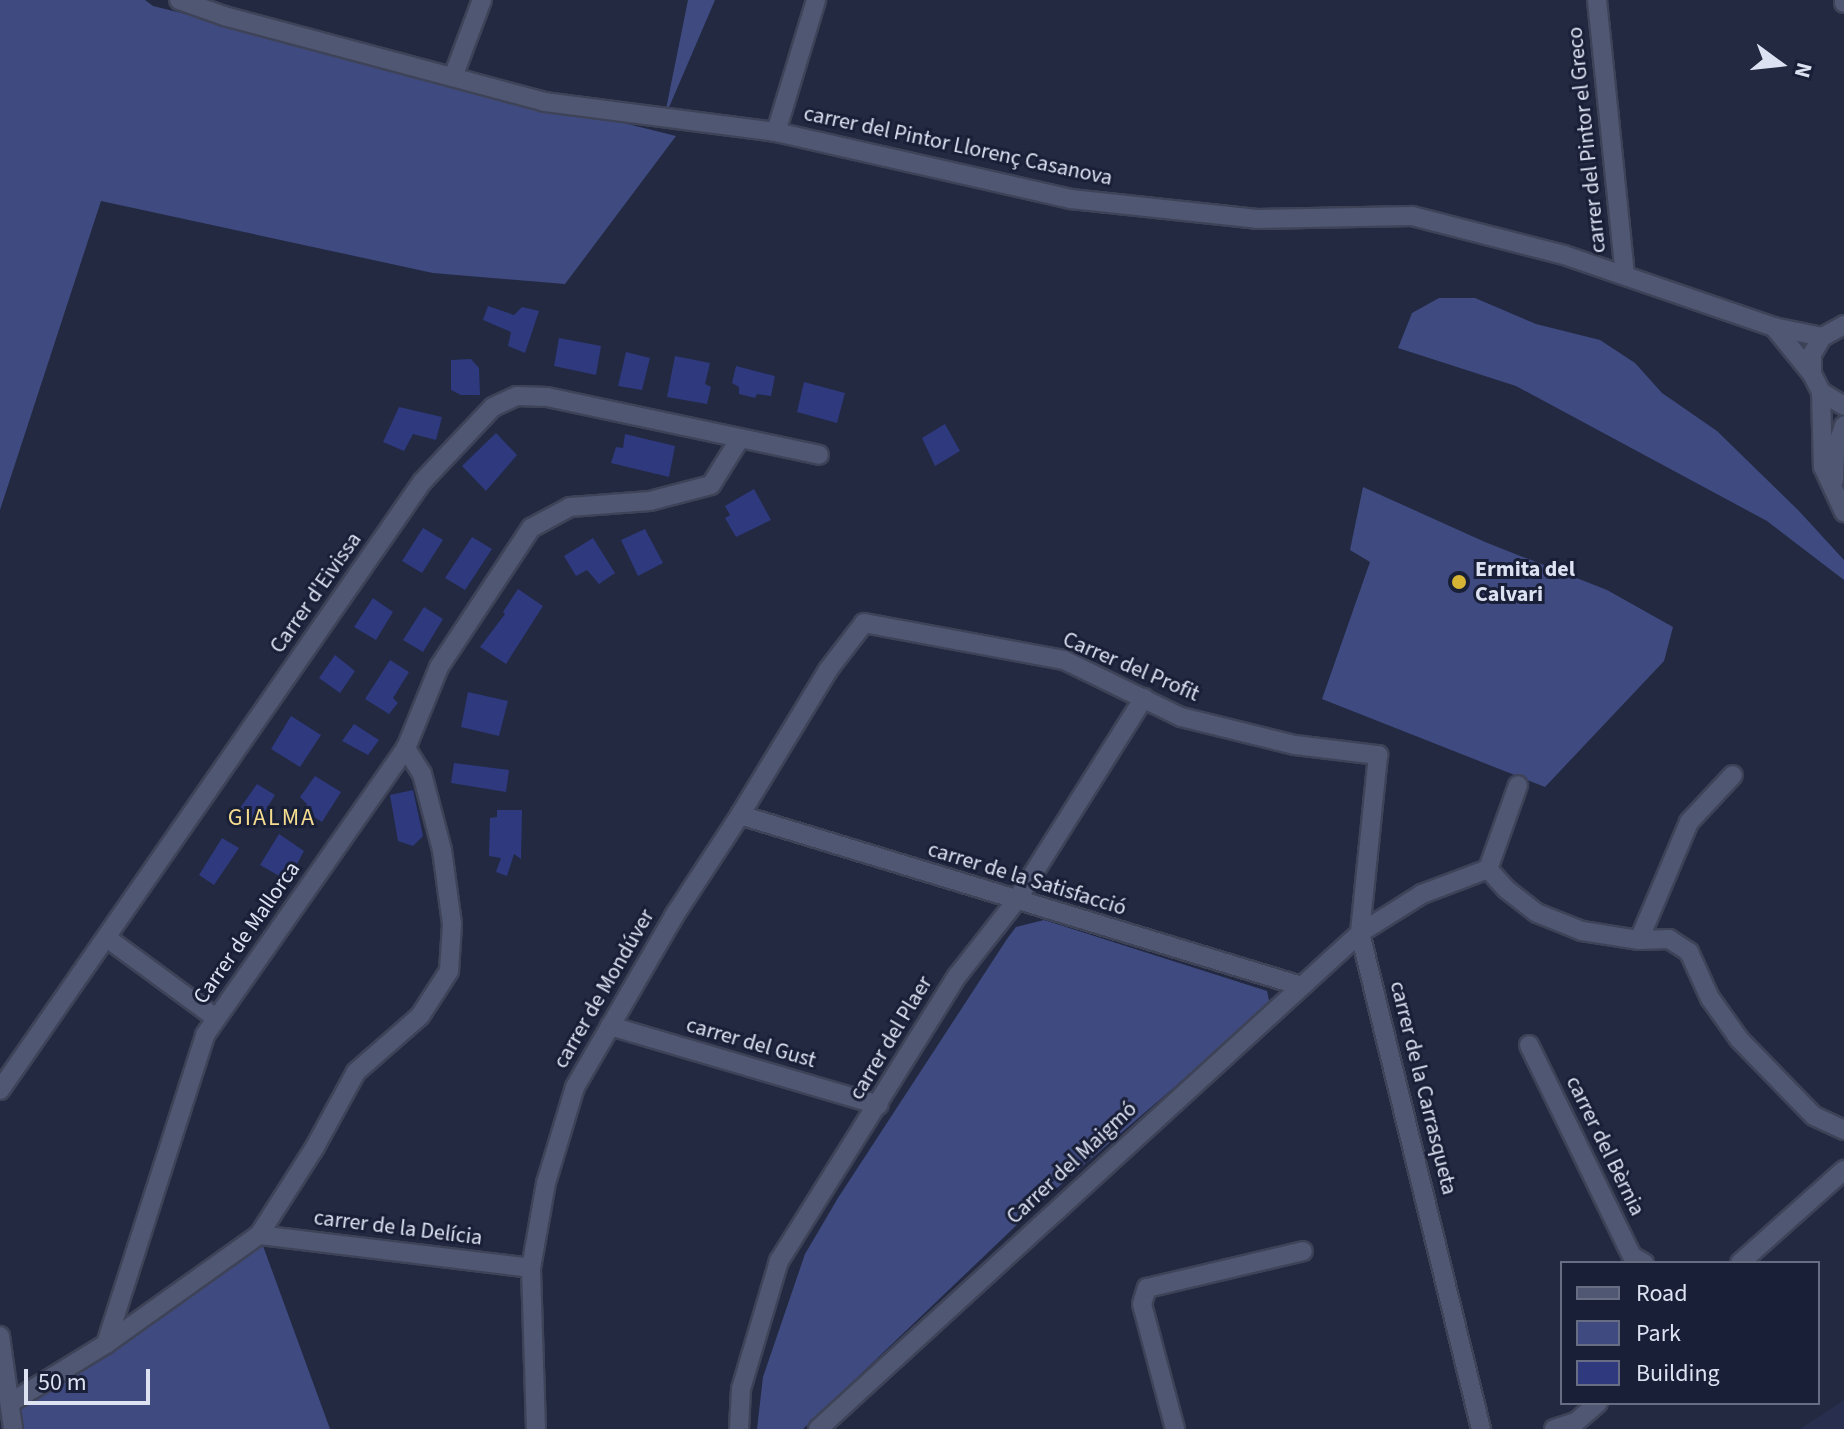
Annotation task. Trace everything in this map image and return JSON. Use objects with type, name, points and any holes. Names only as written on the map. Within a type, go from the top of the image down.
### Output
[{"type":"street","name":"carrer del Pintor Llorenç Casanova","points":[[179,0],[224,16],[545,102],[776,132],[1071,199],[1257,219],[1412,216],[1564,255],[1774,327],[1822,337]]},
{"type":"street","points":[[453,77],[482,0]]},
{"type":"street","points":[[776,132],[816,0]]},
{"type":"street","name":"carrer del Pintor el Greco","points":[[1597,0],[1625,276]]},
{"type":"street","points":[[1812,374],[1812,354],[1822,337],[1843,324]]},
{"type":"street","points":[[1774,327],[1812,374],[1821,392],[1823,467],[1844,512]]},
{"type":"street","points":[[1821,392],[1842,406]]},
{"type":"street","name":"Carrer d'Eivissa","points":[[0,1090],[422,482],[493,407],[517,396],[547,397],[819,455]]},
{"type":"street","points":[[1834,490],[1835,452],[1844,426]]},
{"type":"street","name":"Carrer de Mallorca","points":[[106,1344],[205,1035],[406,748],[439,667],[531,528],[570,507],[650,501],[711,485],[739,440]]},
{"type":"street","name":"Carrer del Profit","points":[[864,623],[1064,660],[1181,717],[1295,745],[1378,755]]},
{"type":"street","name":"carrer de Mondúver","points":[[536,1429],[531,1268],[546,1183],[575,1087],[674,916],[828,670],[864,623]]},
{"type":"street","name":"carrer del Plaer","points":[[739,1429],[741,1389],[779,1261],[958,975],[1016,901],[1144,698]]},
{"type":"street","points":[[10,1403],[106,1344],[259,1235],[315,1147],[356,1072],[420,1016],[449,971],[452,924],[442,850],[422,774],[406,748]]},
{"type":"street","name":"carrer de la Carrasqueta","points":[[1378,755],[1360,933],[1481,1429]]},
{"type":"street","points":[[1639,940],[1689,822],[1733,775]]},
{"type":"street","points":[[1518,785],[1488,869],[1506,889],[1537,913],[1582,931],[1639,940],[1669,939],[1689,952],[1710,998],[1739,1039],[1814,1116],[1844,1130]]},
{"type":"street","name":"carrer de la Satisfacció","points":[[740,815],[1301,986]]},
{"type":"street","name":"Carrer del Maigmó","points":[[818,1429],[1360,933],[1422,894],[1488,869]]},
{"type":"street","points":[[107,938],[216,1018]]},
{"type":"street","name":"carrer del Gust","points":[[610,1026],[879,1105]]},
{"type":"street","name":"carrer del Bèrnia","points":[[1529,1045],[1632,1256],[1641,1261]]},
{"type":"street","points":[[1742,1261],[1844,1170]]},
{"type":"street","name":"carrer de la Delícia","points":[[259,1235],[531,1268]]},
{"type":"street","points":[[1175,1429],[1142,1304],[1147,1288],[1303,1251]]},
{"type":"street","points":[[0,1336],[10,1403],[9,1422],[13,1429]]},
{"type":"street","points":[[1554,1429],[1576,1422],[1596,1405]]},
{"type":"shaded area","points":[[1844,1400],[1844,1429],[1800,1429]]},
{"type":"green space","points":[[0,0],[145,0],[153,6],[676,136],[565,284],[433,273],[101,201],[0,510]]},
{"type":"green space","points":[[688,0],[715,0],[664,119]]},
{"type":"green space","points":[[1439,298],[1475,298],[1536,324],[1600,340],[1635,363],[1662,393],[1717,431],[1799,511],[1844,560],[1844,580],[1767,521],[1516,386],[1398,348],[1412,313]]},
{"type":"green space","points":[[1363,487],[1485,542],[1607,590],[1673,627],[1664,661],[1545,787],[1322,699],[1370,562],[1350,550]]},
{"type":"green space","points":[[1044,920],[1267,991],[1270,1005],[1043,1200],[803,1429],[757,1429],[763,1377],[805,1254],[838,1198],[1007,939],[1016,927]]},
{"type":"green space","points":[[259,1235],[330,1429],[13,1429],[10,1403]]},
{"type":"building","points":[[488,306],[514,315],[522,307],[539,311],[525,353],[508,346],[511,332],[483,320]]},
{"type":"building","points":[[559,338],[601,346],[596,375],[554,366]]},
{"type":"building","points":[[626,352],[650,358],[642,390],[618,386]]},
{"type":"building","points":[[675,356],[710,363],[705,384],[711,387],[707,404],[667,397]]},
{"type":"building","points":[[471,359],[479,368],[480,395],[461,395],[451,390],[451,360]]},
{"type":"building","points":[[736,366],[775,376],[771,396],[757,394],[755,398],[739,394],[739,387],[732,383]]},
{"type":"building","points":[[804,382],[845,393],[837,423],[797,412]]},
{"type":"building","points":[[399,407],[442,417],[436,440],[413,434],[404,451],[383,442]]},
{"type":"building","points":[[945,424],[960,451],[935,466],[922,438]]},
{"type":"building","points":[[496,433],[517,455],[486,491],[462,466]]},
{"type":"building","points":[[625,434],[675,446],[669,477],[611,463],[616,447],[623,448]]},
{"type":"building","points":[[754,489],[771,520],[736,537],[725,518],[730,515],[725,506]]},
{"type":"building","points":[[423,528],[443,540],[422,573],[402,561]]},
{"type":"building","points":[[645,529],[663,563],[638,576],[621,540]]},
{"type":"building","points":[[472,537],[492,549],[465,590],[445,578]]},
{"type":"building","points":[[593,538],[615,573],[599,584],[587,570],[576,576],[564,556]]},
{"type":"building","name":"Ermita del Calvari","points":[[1460,572],[1461,576],[1466,575],[1469,587],[1453,591],[1449,575]]},
{"type":"building","points":[[518,589],[543,606],[506,664],[480,647],[505,614],[503,612]]},
{"type":"building","points":[[373,598],[393,612],[376,640],[354,627]]},
{"type":"building","points":[[424,607],[443,619],[423,652],[403,640]]},
{"type":"building","points":[[335,655],[355,671],[340,693],[319,678]]},
{"type":"building","points":[[390,660],[409,672],[393,698],[398,703],[389,714],[365,699]]},
{"type":"building","points":[[468,692],[508,701],[499,736],[461,727]]},
{"type":"building","points":[[291,716],[321,735],[300,767],[271,749]]},
{"type":"building","points":[[354,724],[379,740],[368,755],[342,741]]},
{"type":"building","points":[[454,763],[509,770],[506,792],[451,783]]},
{"type":"building","points":[[315,776],[341,792],[322,822],[304,811],[307,804],[300,797]]},
{"type":"building","points":[[257,784],[275,795],[257,824],[238,811]]},
{"type":"building","points":[[413,790],[423,836],[413,846],[398,841],[390,795]]},
{"type":"building","points":[[497,810],[522,810],[521,859],[514,854],[507,876],[496,872],[501,858],[489,856],[490,818],[497,817]]},
{"type":"building","points":[[279,834],[304,851],[288,881],[260,865]]},
{"type":"building","points":[[222,838],[239,848],[214,885],[199,875]]},
{"type":"place","name":"Ermita del Calvari","points":[[1459,582]]},
{"type":"district","name":"GIALMA","points":[[272,818]]}]
